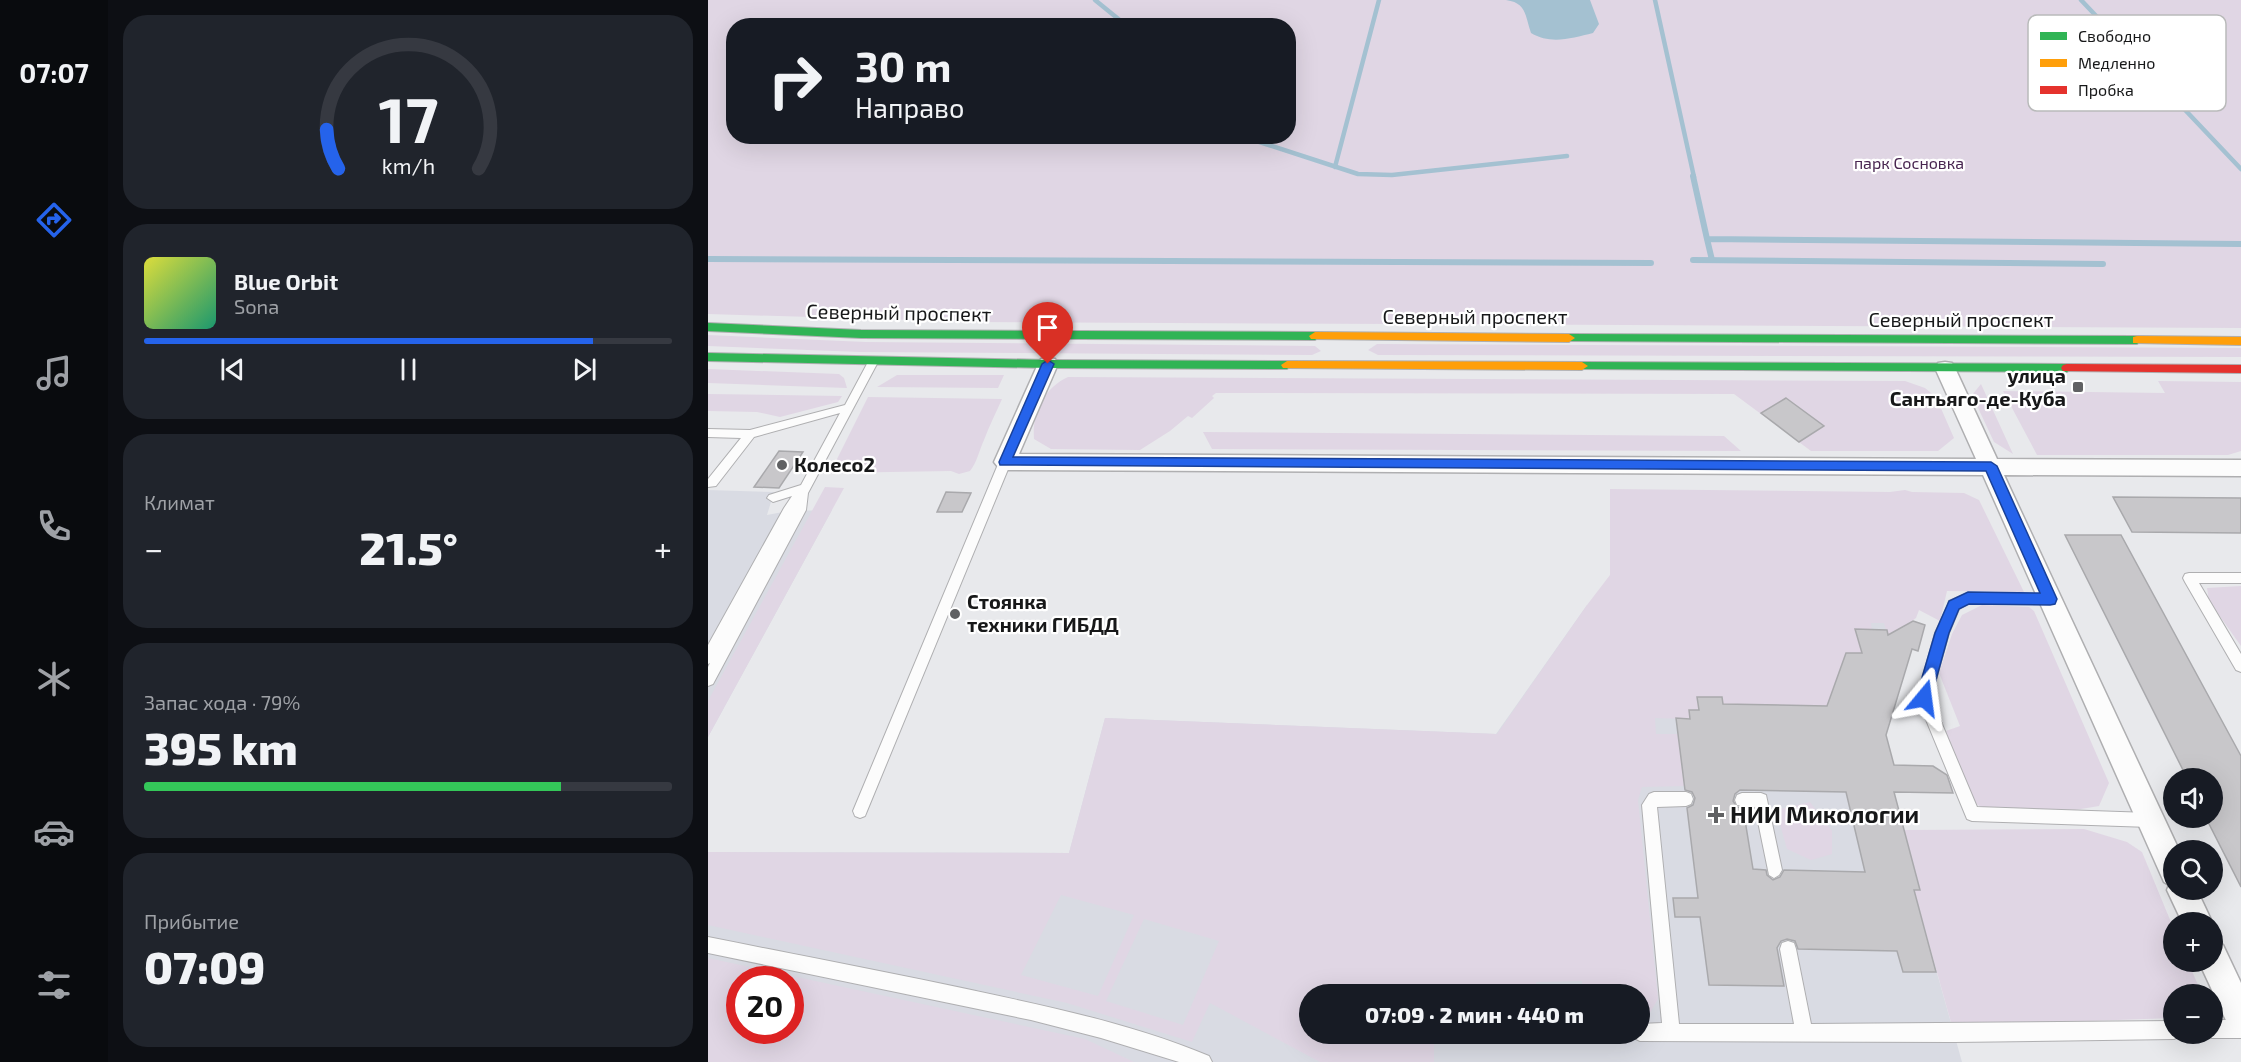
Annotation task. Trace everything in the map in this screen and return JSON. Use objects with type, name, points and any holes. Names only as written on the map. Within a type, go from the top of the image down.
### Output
[{"type":"main road","name":"Северный проспект","points":[[708,327],[1347,351],[1945,368],[2241,369]]},
{"type":"main road","name":"Северный проспект","points":[[708,357],[1048,364],[1347,351],[2241,341]]},
{"type":"street","points":[[1048,364],[1005,462],[2241,468]]},
{"type":"street","points":[[1945,368],[2163,848]]},
{"type":"street","points":[[2219,972],[2241,1018]]},
{"type":"lane","points":[[708,658],[788,511],[805,488],[873,362]]},
{"type":"lane","points":[[708,433],[750,434],[850,407]]},
{"type":"lane","points":[[708,483],[712,483],[750,434]]},
{"type":"lane","points":[[860,811],[1005,462]]},
{"type":"lane","points":[[773,498],[805,488]]},
{"type":"lane","points":[[708,680],[800,510],[805,488]]},
{"type":"lane","points":[[2241,578],[2189,578],[2241,666]]},
{"type":"lane","points":[[2050,599],[1968,598],[1954,605],[1942,633],[1924,698],[1972,814],[2150,820]]},
{"type":"lane","points":[[1671,1032],[1649,806],[1654,799],[1686,799]]},
{"type":"lane","points":[[1742,800],[1761,800],[1774,870]]},
{"type":"lane","points":[[708,945],[989,1002],[1090,1025],[1203,1062]]},
{"type":"lane","points":[[1788,949],[1804,1032]]},
{"type":"lane","points":[[2223,1029],[2241,1029]]},
{"type":"lane","points":[[1650,1032],[1954,1033],[2163,1030]]},
{"type":"shaded area","points":[[708,490],[774,492],[767,515],[788,511],[832,510],[708,737]]},
{"type":"shaded area","points":[[1587,605],[1914,621],[1922,624],[1924,629],[1918,651],[1912,649],[1886,735],[1871,764],[1933,766],[1948,777],[1953,793],[1894,792],[1920,890],[1914,891],[1962,1062],[708,1062],[708,852],[1069,853],[1105,718],[1496,734]]},
{"type":"green space","name":"парк Сосновка","points":[[708,0],[2241,0],[2241,328],[978,322],[708,314]]},
{"type":"green space","points":[[708,335],[866,342],[1315,346],[1321,351],[1312,355],[860,352],[708,346]]},
{"type":"green space","points":[[1377,344],[2241,348],[2241,357],[1378,355],[1368,350]]},
{"type":"green space","points":[[708,369],[839,374],[844,378],[847,388],[708,383]]},
{"type":"green space","points":[[897,375],[1004,375],[998,388],[877,387]]},
{"type":"green space","points":[[1068,377],[1905,381],[1925,388],[1936,397],[1954,438],[1938,451],[1811,451],[1734,394],[1216,393],[1212,396],[1214,398],[1192,418],[1188,416],[1170,431],[1140,450],[1051,449],[1034,439],[1035,420],[1046,395]]},
{"type":"green space","points":[[2158,381],[2241,382],[2241,451],[2228,455],[2037,455],[2003,391],[2165,393]]},
{"type":"green space","points":[[1981,384],[2013,454],[1994,442],[1972,395]]},
{"type":"green space","points":[[708,394],[842,396],[838,402],[780,417],[757,412],[708,411]]},
{"type":"green space","points":[[868,397],[1002,399],[970,471],[959,474],[951,471],[830,473]]},
{"type":"green space","points":[[1203,432],[1724,436],[1741,451],[1212,449]]},
{"type":"green space","points":[[825,487],[844,488],[708,737],[708,701]]},
{"type":"green space","points":[[1610,489],[1890,492],[1905,490],[1964,493],[1979,500],[2024,592],[1947,591],[1940,621],[1919,610],[1916,618],[1908,624],[1902,645],[1889,640],[1884,623],[1871,623],[1872,630],[1855,630],[1862,653],[1825,713],[1723,704],[1722,697],[1698,697],[1699,710],[1689,710],[1690,719],[1655,718],[1656,734],[1678,734],[1684,786],[1642,787],[1638,800],[1658,999],[1650,1013],[1650,984],[1582,984],[1582,981],[1536,982],[1536,984],[1299,984],[1299,1044],[1434,1044],[1434,1062],[1320,1062],[1210,1003],[1192,1042],[1067,1003],[708,925],[708,852],[1069,853],[1105,718],[1497,734],[1610,575]],"holes":[[[1061,895],[1134,915],[1098,996],[1021,975]],[[1144,919],[1219,941],[1183,1025],[1106,1001]]]},
{"type":"green space","points":[[2241,586],[2241,646],[2209,601],[2207,588]]},
{"type":"green space","points":[[1982,605],[2029,607],[2034,611],[2109,783],[2099,806],[2075,810],[1982,808],[1974,802],[1949,747],[1946,731],[1960,726],[1939,673],[1952,634],[1962,615]]},
{"type":"green space","points":[[1810,802],[1832,831],[1832,854],[1811,860],[1787,849],[1776,810]]},
{"type":"green space","points":[[2084,829],[2127,842],[2142,852],[2167,912],[2163,912],[2163,972],[2192,972],[2198,984],[2163,984],[2163,1018],[1952,1026],[1914,890],[1920,890],[1904,830]]},
{"type":"green space","points":[[708,958],[745,966],[726,966],[726,1044],[804,1044],[804,979],[1085,1039],[1134,1062],[708,1062]]},
{"type":"water","points":[[1506,0],[1590,0],[1599,24],[1593,33],[1562,39],[1546,39],[1531,33],[1522,7]]},
{"type":"building","points":[[1786,398],[1824,426],[1799,442],[1761,413]]},
{"type":"building","name":"Колесо2","points":[[779,451],[803,452],[779,488],[754,487]]},
{"type":"building","points":[[946,492],[971,493],[962,512],[937,512]]},
{"type":"building","points":[[2113,497],[2241,498],[2241,533],[2132,532]]},
{"type":"building","points":[[2065,535],[2121,535],[2241,756],[2241,887],[2223,852],[2223,840],[2217,840],[2211,828],[2223,828],[2223,768],[2182,768]]},
{"type":"building","name":"НИИ Микологии","points":[[1913,621],[1925,625],[1918,651],[1912,649],[1886,735],[1894,765],[1933,766],[1947,775],[1953,793],[1894,792],[1920,890],[1914,890],[1936,972],[1903,972],[1897,951],[1798,949],[1795,941],[1787,939],[1781,941],[1777,948],[1784,986],[1709,985],[1700,917],[1675,917],[1673,898],[1698,898],[1687,808],[1693,805],[1695,798],[1692,792],[1685,790],[1676,718],[1690,719],[1689,710],[1699,710],[1697,697],[1722,697],[1723,704],[1827,706],[1846,653],[1862,653],[1855,629],[1887,630],[1888,635]],"holes":[[[1740,790],[1846,792],[1865,872],[1784,870],[1780,877],[1773,880],[1767,875],[1766,870],[1753,869],[1743,808],[1737,807],[1733,801],[1735,794]]]},
{"type":"waterway","points":[[1095,0],[1117,18]]},
{"type":"waterway","points":[[1335,167],[1379,0]]},
{"type":"waterway","points":[[1655,0],[1694,177]]},
{"type":"waterway","points":[[2081,0],[2095,15]]},
{"type":"waterway","points":[[2186,111],[2241,169]]},
{"type":"waterway","points":[[1266,144],[1335,167]]},
{"type":"waterway","points":[[1335,167],[1358,174],[1392,175],[1567,156]]},
{"type":"waterway","points":[[1693,176],[1707,239]]},
{"type":"waterway","points":[[1707,239],[2241,244]]},
{"type":"waterway","points":[[1707,239],[1712,260]]},
{"type":"waterway","points":[[708,259],[1651,263]]},
{"type":"waterway","points":[[1693,260],[2103,264]]},
{"type":"traffic: fast","points":[[708,327],[861,334],[1315,336]]},
{"type":"traffic: fast","points":[[1569,338],[2137,340]]},
{"type":"traffic: fast","points":[[708,357],[1048,364],[1287,365]]},
{"type":"traffic: fast","points":[[1582,366],[2067,368]]},
{"type":"traffic: slow","points":[[1315,336],[1569,338]]},
{"type":"traffic: slow","points":[[2137,340],[2241,341]]},
{"type":"traffic: slow","points":[[1287,365],[1582,366]]},
{"type":"traffic: jam","points":[[2067,368],[2241,369]]},
{"type":"place","name":"улица Сантьяго-де-Куба","points":[[2078,387]]},
{"type":"place","name":"Колесо2","points":[[782,465]]},
{"type":"place","name":"Стоянка техники ГИБДД","points":[[955,614]]},
{"type":"place","name":"НИИ Микологии","points":[[1716,815]]},
{"type":"route","points":[[1048,364],[1005,462],[1991,466],[2050,599],[1968,598],[1954,605],[1942,633],[1924,698]]}]
